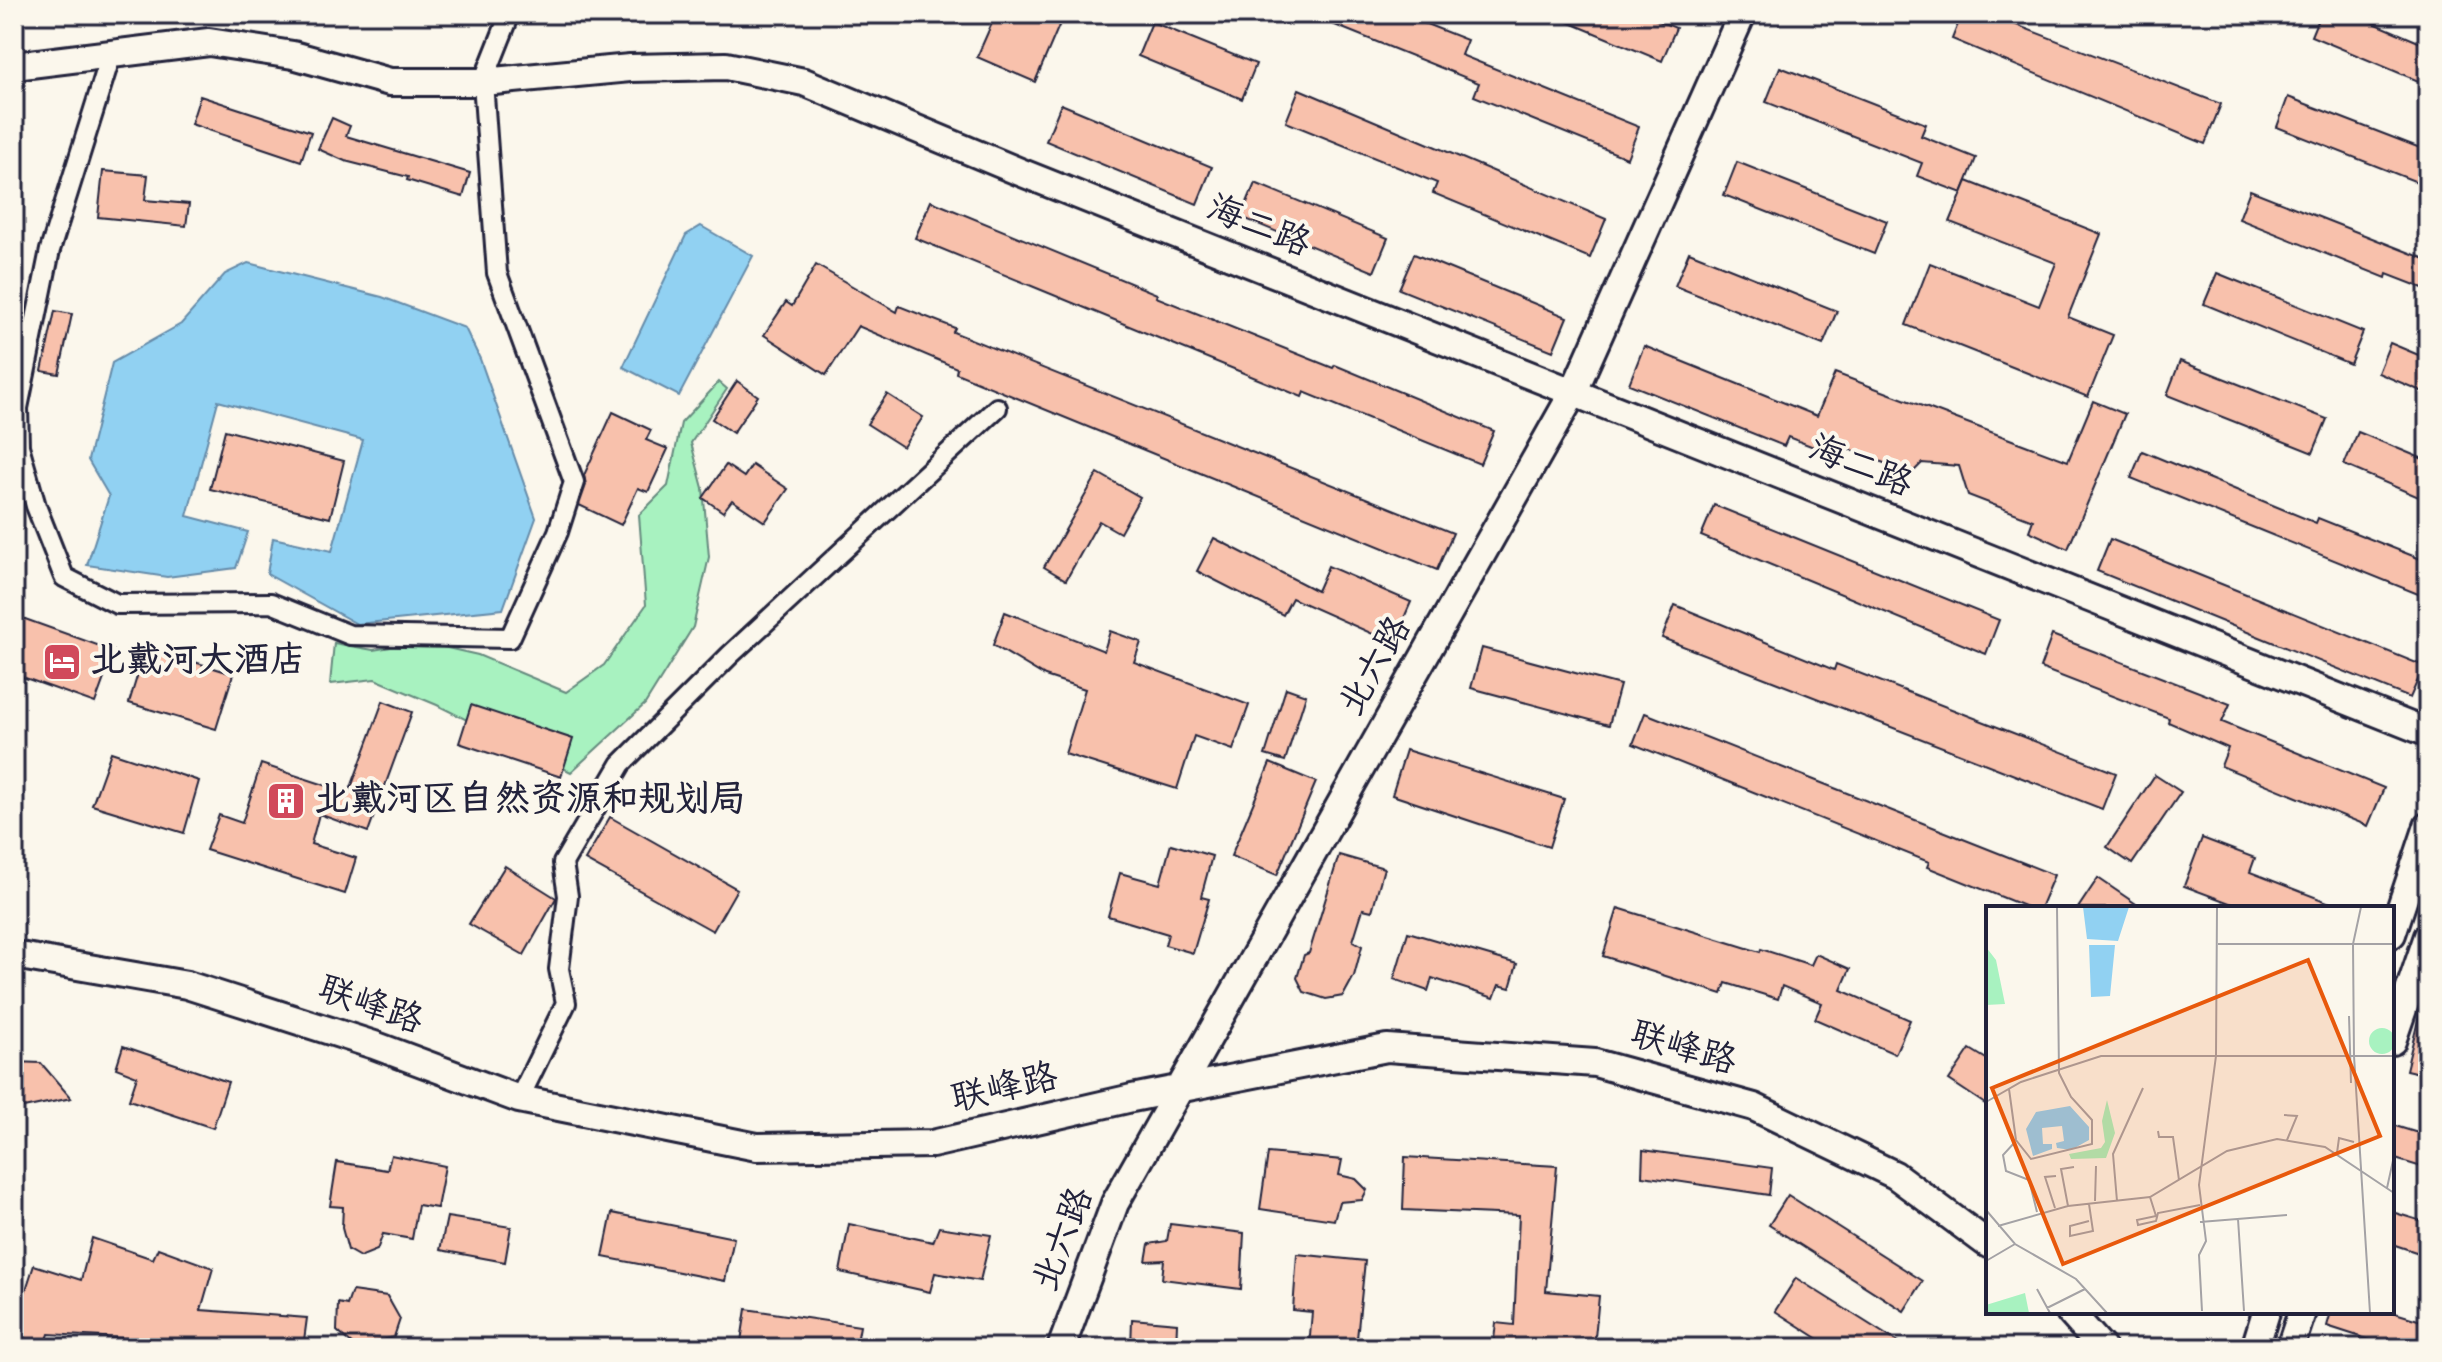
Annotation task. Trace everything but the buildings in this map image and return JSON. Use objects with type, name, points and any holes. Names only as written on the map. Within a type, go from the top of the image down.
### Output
[{"type":"street","points":[[112,52],[50,250],[16,411],[19,446],[36,506],[64,577],[117,604],[271,603],[350,635],[510,638],[558,532],[574,482],[497,273],[483,82],[510,14]]},
{"type":"street","name":"北六路","points":[[1061,1348],[1115,1203],[1573,393],[1742,14]]},
{"type":"street","name":"海二路","points":[[14,66],[209,42],[293,55],[390,82],[483,82],[630,68],[726,66],[804,82],[1020,172],[2428,733]]},
{"type":"street","points":[[519,1099],[566,1003],[559,969],[568,896],[563,863],[621,764],[730,655],[997,408]]},
{"type":"street","points":[[2394,928],[2428,826]]},
{"type":"street","points":[[2394,1035],[2428,936]]},
{"type":"street","name":"联峰路","points":[[14,955],[187,985],[374,1045],[519,1099],[757,1147],[932,1144],[1179,1089],[1387,1048],[1595,1063],[1754,1107],[1895,1175],[1986,1243]]},
{"type":"street","points":[[2072,1314],[2102,1348]]},
{"type":"street","points":[[2255,1348],[2265,1314]]},
{"type":"street","points":[[2290,1348],[2301,1314]]},
{"type":"green space","points":[[719,382],[727,389],[691,443],[703,488],[709,557],[693,627],[645,704],[571,772],[437,705],[375,679],[330,684],[334,643],[373,650],[421,642],[478,655],[566,692],[604,665],[646,605],[639,515],[668,486],[681,423]]},
{"type":"water","points":[[701,226],[753,256],[679,396],[623,367],[686,235]]},
{"type":"water","points":[[248,263],[382,297],[465,328],[480,359],[536,518],[503,609],[357,624],[267,574],[273,538],[332,551],[363,440],[218,401],[187,516],[248,532],[236,568],[167,577],[87,565],[109,496],[88,460],[112,363],[181,324],[225,274]]},
{"type":"place","name":"北戴河大酒店","points":[[62,662]]},
{"type":"place","name":"北戴河区自然资源和规划局","points":[[286,801]]}]
